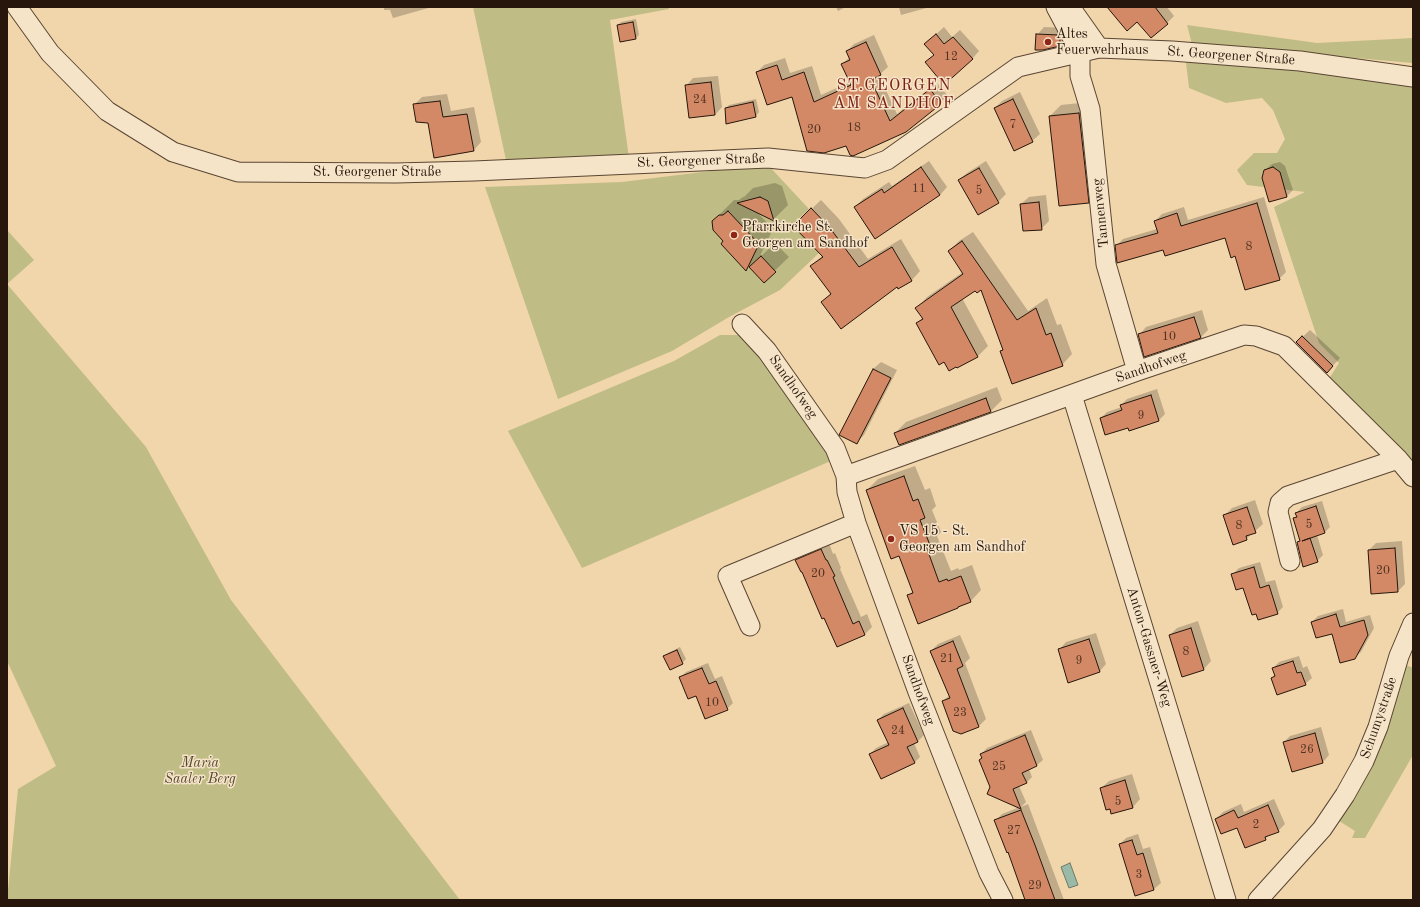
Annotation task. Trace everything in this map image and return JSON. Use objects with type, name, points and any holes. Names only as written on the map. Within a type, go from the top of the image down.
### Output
[{"type":"street","name":"St. Georgener Straße","points":[[17,7],[50,53],[107,111],[173,152],[238,172],[396,173],[474,171],[768,158],[865,168],[887,160],[1018,68],[1099,48],[1172,51],[1300,61],[1413,77]]},
{"type":"street","points":[[1056,7],[1080,52]]},
{"type":"street","points":[[1070,7],[1099,48]]},
{"type":"street","name":"Tannenweg","points":[[1080,52],[1080,76],[1090,109],[1106,264],[1137,371]]},
{"type":"street","name":"Sandhofweg","points":[[742,324],[767,351],[835,448],[846,476],[847,492],[856,522],[918,692],[989,873],[1003,900]]},
{"type":"street","name":"Sandhofweg","points":[[846,476],[1137,371],[1244,335],[1256,336],[1284,346],[1398,459],[1413,476]]},
{"type":"street","name":"Anton-Gassner-Weg","points":[[1072,395],[1226,900]]},
{"type":"street","points":[[1290,561],[1278,512],[1280,503],[1284,499],[1288,496],[1398,459]]},
{"type":"street","points":[[750,626],[728,576],[856,522]]},
{"type":"street","name":"Schumystraße","points":[[1258,900],[1322,829],[1345,795],[1364,760],[1378,727],[1399,656],[1413,623]]},
{"type":"green space","points":[[473,7],[668,7],[669,9],[610,20],[629,158],[506,160]]},
{"type":"green space","points":[[1187,25],[1317,43],[1413,38],[1413,63],[1192,44]]},
{"type":"green space","points":[[1186,62],[1299,70],[1413,87],[1413,462],[1329,379],[1339,363],[1319,343],[1274,207],[1305,192],[1247,185],[1237,170],[1254,153],[1277,153],[1285,139],[1273,110],[1262,98],[1226,103],[1189,88]]},
{"type":"green space","points":[[767,164],[809,209],[793,224],[820,252],[780,290],[729,317],[672,351],[558,399],[485,187],[622,182]]},
{"type":"green space","points":[[7,230],[34,260],[7,284]]},
{"type":"green space","name":"Maria Saaler Berg","points":[[7,284],[146,447],[231,600],[460,900],[7,900],[18,789],[56,766],[7,661]]},
{"type":"green space","points":[[720,335],[741,335],[758,348],[833,460],[582,568],[508,431],[674,361]]},
{"type":"green space","points":[[1404,664],[1413,668],[1413,755],[1365,838],[1352,838],[1355,831],[1336,819]]},
{"type":"shaded area","points":[[1070,863],[1078,885],[1069,888],[1061,867]]},
{"type":"building","points":[[1107,7],[1155,7],[1168,24],[1151,38],[1137,22],[1127,31]]},
{"type":"building","points":[[633,22],[636,39],[620,42],[617,25]]},
{"type":"building","points":[[936,34],[944,44],[953,37],[973,59],[944,85],[925,62],[934,55],[924,44]]},
{"type":"building","name":"Altes Feuerwehrhaus","points":[[1036,34],[1059,35],[1060,46],[1043,50],[1035,50]]},
{"type":"building","points":[[866,42],[881,75],[871,80],[890,121],[930,89],[941,104],[906,132],[853,156],[850,155],[846,146],[824,153],[807,151],[792,97],[767,105],[756,72],[777,65],[782,80],[804,72],[814,102],[851,85],[841,64],[850,60],[846,51]]},
{"type":"building","points":[[711,82],[715,115],[689,118],[685,85]]},
{"type":"building","points":[[1013,99],[1033,142],[1014,151],[994,108]]},
{"type":"building","points":[[440,101],[443,117],[467,114],[474,151],[434,158],[428,123],[416,122],[413,104]]},
{"type":"building","points":[[753,102],[756,117],[726,124],[725,108]]},
{"type":"building","points":[[1079,113],[1089,203],[1059,206],[1049,116]]},
{"type":"building","points":[[921,167],[940,195],[875,239],[854,207],[882,189],[884,193]]},
{"type":"building","points":[[1273,167],[1280,172],[1287,197],[1269,202],[1262,178],[1264,170]]},
{"type":"building","points":[[979,168],[999,203],[978,215],[958,180]]},
{"type":"building","points":[[760,197],[768,201],[774,221],[737,203]]},
{"type":"building","points":[[1039,202],[1042,230],[1023,231],[1020,204]]},
{"type":"building","points":[[1257,203],[1280,280],[1245,290],[1235,256],[1231,258],[1225,238],[1165,256],[1163,250],[1117,263],[1115,245],[1158,233],[1154,221],[1177,213],[1181,226]]},
{"type":"building","points":[[811,208],[830,228],[859,267],[892,247],[912,281],[898,289],[897,287],[841,329],[821,302],[831,294],[810,266],[823,257],[793,226]]},
{"type":"building","name":"Pfarrkirche St. Georgen am Sandhof","points":[[728,211],[759,244],[746,271],[721,244],[723,241],[713,230],[712,221],[719,215],[723,215]]},
{"type":"building","points":[[962,241],[1017,320],[1036,308],[1046,335],[1051,333],[1063,366],[1012,384],[1000,351],[1003,350],[981,290],[977,293],[975,291],[951,307],[978,357],[949,371],[944,362],[939,365],[916,323],[923,319],[915,308],[963,274],[948,251]]},
{"type":"building","points":[[761,256],[776,272],[764,283],[749,267]]},
{"type":"building","points":[[1194,317],[1201,338],[1144,357],[1138,334]]},
{"type":"building","points":[[1302,336],[1333,366],[1327,373],[1296,342]]},
{"type":"building","points":[[873,369],[891,378],[857,444],[839,435]]},
{"type":"building","points":[[1151,395],[1159,421],[1129,431],[1128,428],[1105,435],[1100,418],[1122,410],[1120,405]]},
{"type":"building","points":[[986,398],[991,412],[899,445],[894,433]]},
{"type":"building","points":[[904,476],[913,501],[918,499],[925,518],[920,520],[930,545],[926,546],[939,582],[947,579],[948,581],[961,576],[971,602],[918,624],[907,595],[913,593],[899,556],[891,559],[866,490]]},
{"type":"building","points":[[1316,506],[1325,533],[1310,538],[1318,562],[1303,567],[1297,542],[1300,541],[1293,518],[1297,517],[1295,513]]},
{"type":"building","points":[[1247,507],[1256,533],[1246,536],[1247,540],[1233,545],[1223,515]]},
{"type":"building","points":[[1395,548],[1398,592],[1371,594],[1368,550]]},
{"type":"building","points":[[821,549],[835,576],[833,577],[853,624],[859,621],[865,635],[837,647],[824,618],[822,619],[802,572],[795,560]]},
{"type":"building","points":[[1254,567],[1260,588],[1269,585],[1278,614],[1258,620],[1256,614],[1252,615],[1243,588],[1236,590],[1231,574]]},
{"type":"building","points":[[1336,614],[1340,627],[1364,620],[1368,635],[1355,659],[1340,663],[1332,634],[1316,638],[1311,622]]},
{"type":"building","points":[[1191,628],[1204,670],[1182,677],[1169,635]]},
{"type":"building","points":[[1089,639],[1100,672],[1068,683],[1058,649]]},
{"type":"building","points":[[953,641],[963,666],[957,669],[979,727],[961,734],[953,731],[942,701],[950,698],[930,651]]},
{"type":"building","points":[[677,650],[683,664],[670,670],[663,656]]},
{"type":"building","points":[[1293,661],[1297,673],[1301,672],[1306,685],[1277,695],[1271,678],[1275,676],[1272,668]]},
{"type":"building","points":[[702,668],[709,684],[716,681],[728,710],[705,719],[696,696],[688,699],[679,677]]},
{"type":"building","points":[[903,708],[918,742],[907,747],[915,763],[881,779],[869,754],[889,745],[877,720]]},
{"type":"building","points":[[1315,733],[1323,763],[1292,772],[1283,742]]},
{"type":"building","points":[[1025,735],[1037,766],[1022,773],[1027,783],[1013,789],[1021,809],[987,794],[990,787],[979,760],[982,758],[980,754]]},
{"type":"building","points":[[1125,780],[1133,808],[1111,814],[1110,809],[1106,810],[1100,788]]},
{"type":"building","points":[[1268,805],[1279,832],[1265,837],[1266,840],[1245,848],[1237,828],[1221,834],[1215,819],[1234,810],[1238,818]]},
{"type":"building","points":[[1021,810],[1055,900],[1025,900],[1008,852],[1007,853],[994,820]]},
{"type":"building","points":[[1132,840],[1137,855],[1143,853],[1154,890],[1135,896],[1119,844]]},
{"type":"place","name":"Altes Feuerwehrhaus","points":[[1048,42]]},
{"type":"place","name":"Pfarrkirche St. Georgen am Sandhof","points":[[734,235]]},
{"type":"place","name":"VS 15 - St. Georgen am Sandhof","points":[[891,539]]},
{"type":"district","name":"ST.GEORGEN AM SANDHOF","points":[[894,95]]}]
